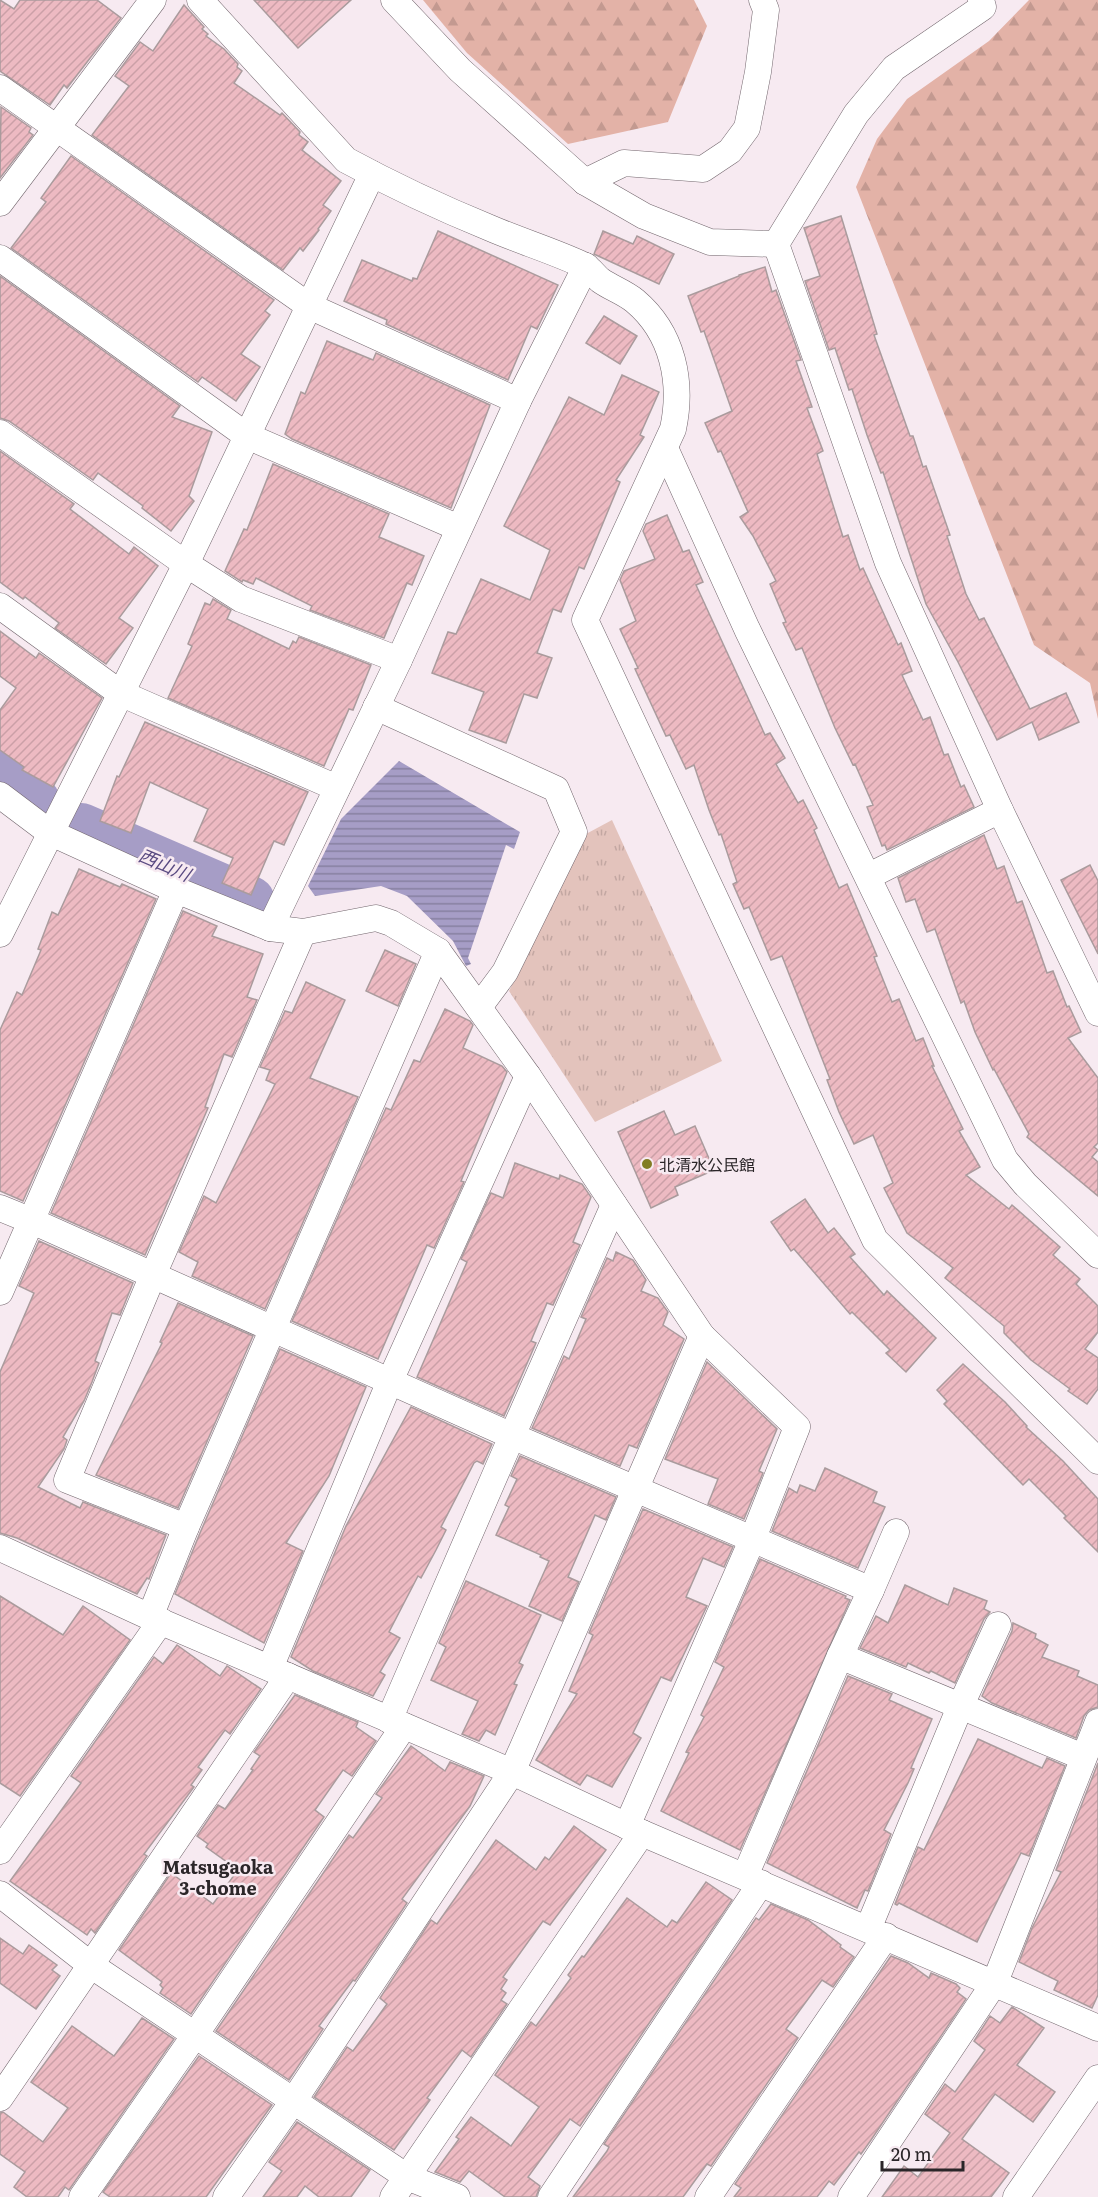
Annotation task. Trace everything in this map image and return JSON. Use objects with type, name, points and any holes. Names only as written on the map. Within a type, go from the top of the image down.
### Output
[{"type":"street","points":[[200,0],[346,160],[489,228],[586,266],[600,280],[618,289],[642,308],[661,332],[669,349],[676,379],[677,409],[673,429],[585,620],[875,1240],[1098,1461]]},
{"type":"street","points":[[394,0],[460,70],[585,182],[644,216],[710,242],[776,244]]},
{"type":"street","points":[[585,182],[624,163],[703,169],[730,151],[747,129],[758,72],[766,10],[762,0]]},
{"type":"street","points":[[776,244],[856,114],[894,68],[983,7],[981,0]]},
{"type":"street","points":[[0,203],[57,128],[141,4]]},
{"type":"street","points":[[0,88],[309,306],[518,401]]},
{"type":"street","points":[[0,934],[186,564],[372,174]]},
{"type":"street","points":[[776,244],[888,563],[1000,810],[1098,1013]]},
{"type":"street","points":[[0,258],[247,436],[459,528]]},
{"type":"street","points":[[270,928],[399,660],[518,401],[586,266]]},
{"type":"street","points":[[0,433],[186,564],[241,599],[399,660]]},
{"type":"street","points":[[665,448],[747,629],[1005,1160],[1025,1184],[1098,1255]]},
{"type":"street","points":[[0,606],[120,693],[337,788]]},
{"type":"street","points":[[376,707],[556,789],[574,832],[505,972],[479,1007]]},
{"type":"street","points":[[0,795],[50,832],[176,890],[270,928],[303,932],[376,918],[391,923],[438,951],[528,1077],[702,1336],[797,1427],[634,1830],[400,2187]]},
{"type":"street","points":[[869,876],[1000,810]]},
{"type":"street","points":[[0,1292],[176,890]]},
{"type":"street","points":[[186,1527],[67,1480],[153,1275],[303,932]]},
{"type":"street","points":[[0,1851],[156,1619],[186,1527],[438,951]]},
{"type":"street","points":[[0,2098],[92,1966],[279,1672],[390,1381],[528,1077]]},
{"type":"street","points":[[82,2197],[195,2036],[397,1723],[512,1436],[614,1204]]},
{"type":"street","points":[[0,1208],[512,1436],[871,1590]]},
{"type":"street","points":[[226,2197],[294,2100],[512,1772],[702,1336]]},
{"type":"street","points":[[550,2197],[753,1880],[840,1656],[896,1532]]},
{"type":"street","points":[[0,1548],[156,1619],[512,1772],[634,1830],[995,1982],[1098,2028]]},
{"type":"street","points":[[708,2197],[877,1932],[960,1707],[998,1625]]},
{"type":"street","points":[[840,1656],[1083,1757]]},
{"type":"street","points":[[851,2197],[995,1982],[1098,1722]]},
{"type":"street","points":[[0,1894],[92,1966],[294,2100],[400,2187],[457,2197]]},
{"type":"street","points":[[1016,2197],[1098,2078]]},
{"type":"green space","points":[[423,0],[694,0],[707,26],[668,122],[568,144],[467,53]]},
{"type":"green space","points":[[1029,0],[1098,0],[1098,719],[1090,683],[1034,645],[856,187],[877,139],[907,99],[989,41]]},
{"type":"green space","points":[[612,820],[722,1061],[595,1122],[509,991],[586,834]]},
{"type":"shaded area","points":[[399,761],[520,832],[514,849],[506,845],[468,958],[471,964],[466,966],[453,941],[407,896],[381,886],[315,896],[308,886],[341,819]]},
{"type":"building","points":[[0,0],[14,9],[20,0],[97,0],[121,18],[67,88],[64,85],[50,105],[0,71]]},
{"type":"building","points":[[254,0],[351,0],[298,48]]},
{"type":"building","points":[[184,5],[204,27],[202,29],[208,34],[206,36],[224,49],[238,64],[237,67],[242,71],[234,83],[280,115],[282,113],[300,132],[299,135],[308,142],[302,150],[341,181],[323,205],[331,211],[319,230],[303,251],[300,248],[283,270],[92,135],[129,86],[115,76],[140,42],[153,51]]},
{"type":"building","points":[[1,107],[31,128],[29,132],[33,135],[0,178]]},
{"type":"building","points":[[71,156],[274,300],[265,311],[270,315],[241,354],[260,367],[236,401],[202,377],[198,382],[11,248],[46,202],[41,198]]},
{"type":"building","points":[[841,216],[877,334],[874,335],[910,436],[913,436],[923,467],[926,466],[950,535],[947,536],[966,594],[979,620],[984,618],[1030,709],[1066,693],[1079,722],[1039,740],[1032,722],[997,740],[926,604],[883,472],[881,473],[852,389],[849,390],[835,348],[829,350],[805,281],[820,276],[804,228]]},
{"type":"building","points":[[438,231],[558,285],[537,329],[531,326],[508,380],[386,324],[387,320],[344,301],[362,260],[412,281],[413,278],[417,279]]},
{"type":"building","points":[[603,231],[633,244],[637,236],[674,254],[659,284],[594,254]]},
{"type":"building","points":[[765,267],[772,292],[776,290],[801,360],[796,361],[812,407],[807,408],[823,451],[817,454],[843,537],[848,535],[860,570],[863,568],[898,645],[901,643],[912,671],[902,675],[923,720],[930,717],[944,755],[948,754],[961,787],[964,785],[974,807],[887,850],[885,845],[882,846],[867,807],[873,805],[855,764],[853,765],[835,728],[802,648],[796,650],[783,623],[786,622],[770,584],[776,581],[753,536],[740,517],[748,512],[721,451],[718,452],[705,423],[732,411],[704,331],[701,332],[688,296]]},
{"type":"building","points":[[0,276],[180,406],[172,417],[212,432],[189,496],[194,501],[171,531],[142,508],[143,506],[98,473],[93,480],[9,421],[0,418]]},
{"type":"building","points":[[604,316],[637,336],[620,364],[586,343]]},
{"type":"building","points":[[327,341],[373,360],[376,353],[490,405],[451,508],[285,434],[301,392],[305,394]]},
{"type":"building","points":[[622,375],[659,392],[640,435],[644,437],[616,480],[620,482],[584,569],[579,567],[561,612],[553,609],[537,653],[552,658],[537,698],[524,694],[506,743],[469,730],[484,692],[432,673],[448,632],[456,634],[481,579],[530,600],[550,550],[504,526],[569,397],[604,415]]},
{"type":"building","points":[[0,451],[74,504],[70,509],[129,554],[134,547],[158,566],[119,618],[133,628],[106,664],[55,628],[59,623],[25,597],[23,599],[0,582]]},
{"type":"building","points":[[273,464],[389,514],[379,537],[424,556],[412,585],[407,583],[384,638],[310,610],[312,606],[256,578],[253,584],[243,580],[242,582],[225,571],[244,529],[247,530]]},
{"type":"building","points":[[667,515],[683,552],[689,550],[703,582],[696,585],[765,735],[770,733],[785,758],[776,764],[798,803],[803,800],[817,828],[814,830],[839,888],[847,884],[877,956],[874,957],[892,1002],[899,999],[916,1041],[923,1038],[934,1066],[932,1066],[963,1129],[959,1131],[980,1167],[966,1175],[1009,1209],[1012,1205],[1060,1247],[1053,1255],[1080,1279],[1076,1284],[1098,1306],[1098,1332],[1085,1349],[1098,1358],[1098,1389],[1087,1404],[1031,1360],[1004,1333],[1004,1326],[945,1278],[953,1268],[907,1233],[884,1188],[893,1183],[873,1135],[854,1144],[839,1112],[827,1080],[830,1079],[782,956],[771,960],[749,907],[744,909],[733,884],[737,882],[721,834],[719,835],[709,810],[694,765],[686,769],[670,735],[666,736],[635,669],[638,668],[620,629],[636,621],[620,580],[624,571],[655,559],[643,531],[646,524]]},
{"type":"building","points":[[213,599],[231,610],[227,619],[289,649],[293,641],[296,643],[299,637],[371,665],[353,710],[349,709],[324,766],[168,698],[192,646],[188,644],[205,603],[210,605]]},
{"type":"building","points":[[0,631],[36,658],[39,653],[102,698],[53,787],[22,770],[24,767],[0,750],[0,710],[16,688],[0,676]]},
{"type":"building","points":[[145,722],[308,792],[284,845],[274,841],[251,895],[222,883],[233,858],[194,841],[208,809],[150,782],[131,833],[100,821],[117,776],[119,777]]},
{"type":"building","points":[[984,835],[997,869],[1004,866],[1017,903],[1022,901],[1047,973],[1053,971],[1067,1007],[1069,1006],[1081,1032],[1068,1038],[1098,1078],[1098,1143],[1094,1147],[1098,1150],[1092,1157],[1098,1162],[1098,1196],[1027,1137],[1029,1134],[993,1070],[975,1032],[964,1001],[961,1003],[935,929],[927,932],[915,899],[906,902],[898,878]]},
{"type":"building","points":[[1090,865],[1098,881],[1098,954],[1061,880]]},
{"type":"building","points":[[79,869],[120,887],[122,884],[156,899],[23,1201],[0,1191],[0,1030],[17,992],[22,995],[41,950],[38,949],[52,912],[58,915]]},
{"type":"building","points":[[183,911],[217,926],[212,936],[263,954],[247,997],[257,1000],[232,1057],[224,1054],[205,1107],[208,1108],[145,1255],[51,1213]]},
{"type":"building","points":[[385,950],[416,964],[398,1006],[366,991]]},
{"type":"building","points":[[306,982],[345,1000],[310,1078],[358,1097],[265,1309],[192,1276],[198,1262],[179,1252],[204,1196],[216,1203],[275,1084],[266,1080],[270,1070],[260,1067],[285,1011],[292,1013]]},
{"type":"building","points":[[445,1009],[470,1021],[473,1025],[463,1048],[502,1066],[507,1072],[461,1181],[464,1182],[434,1248],[427,1245],[378,1359],[292,1321],[386,1108],[391,1110],[414,1060],[420,1062]]},
{"type":"building","points":[[664,1111],[675,1135],[695,1126],[714,1170],[675,1187],[678,1195],[651,1208],[618,1132]]},
{"type":"building","points":[[515,1163],[559,1179],[560,1175],[582,1184],[591,1197],[573,1242],[580,1245],[553,1305],[547,1303],[531,1341],[536,1343],[504,1416],[417,1377],[467,1262],[461,1259],[491,1193],[503,1198]]},
{"type":"building","points":[[805,1199],[828,1233],[834,1228],[855,1254],[850,1257],[884,1295],[887,1291],[936,1338],[906,1372],[886,1353],[890,1350],[852,1312],[850,1314],[794,1249],[791,1251],[771,1222]]},
{"type":"building","points":[[39,1241],[133,1283],[120,1315],[112,1313],[95,1361],[99,1363],[92,1382],[63,1437],[67,1440],[64,1449],[38,1487],[80,1508],[83,1502],[166,1535],[149,1579],[147,1578],[137,1594],[17,1538],[0,1533],[0,1372],[34,1293],[19,1286]]},
{"type":"building","points":[[616,1252],[633,1260],[646,1280],[641,1291],[658,1298],[668,1312],[663,1325],[684,1339],[637,1448],[629,1445],[620,1466],[532,1428],[564,1356],[569,1359],[586,1319],[581,1317],[607,1258],[613,1261]]},
{"type":"building","points":[[178,1303],[253,1336],[178,1508],[96,1475],[162,1343],[160,1342]]},
{"type":"building","points":[[280,1349],[366,1387],[329,1476],[286,1543],[303,1551],[264,1643],[175,1594]]},
{"type":"building","points":[[707,1362],[777,1429],[759,1471],[763,1473],[744,1519],[708,1504],[718,1479],[665,1459]]},
{"type":"building","points":[[963,1364],[1005,1402],[1026,1427],[1063,1461],[1098,1499],[1098,1552],[1029,1479],[1023,1485],[944,1404],[947,1401],[937,1390]]},
{"type":"building","points":[[411,1407],[492,1444],[483,1464],[477,1461],[474,1463],[441,1527],[446,1530],[436,1550],[421,1578],[418,1576],[389,1632],[400,1638],[380,1672],[385,1675],[373,1696],[313,1671],[291,1657],[346,1526]]},
{"type":"building","points":[[520,1456],[616,1497],[606,1520],[595,1515],[568,1577],[579,1582],[562,1621],[529,1606],[549,1561],[540,1557],[541,1555],[496,1535],[509,1507],[505,1505],[517,1479],[511,1476]]},
{"type":"building","points":[[825,1468],[877,1492],[873,1502],[885,1507],[858,1568],[772,1531],[789,1488],[797,1493],[800,1485],[815,1491]]},
{"type":"building","points":[[643,1509],[733,1547],[724,1567],[703,1558],[686,1597],[707,1606],[671,1681],[661,1677],[633,1733],[641,1738],[612,1787],[587,1775],[580,1785],[536,1760],[577,1694],[569,1691],[593,1635],[589,1633]]},
{"type":"building","points":[[760,1559],[846,1596],[845,1598],[850,1600],[740,1850],[661,1811],[689,1753],[686,1752],[704,1717],[701,1715],[724,1667],[715,1662]]},
{"type":"building","points":[[466,1581],[541,1615],[519,1663],[523,1665],[514,1684],[517,1685],[495,1735],[486,1730],[479,1741],[462,1734],[478,1701],[431,1680],[446,1647],[439,1643]]},
{"type":"building","points":[[905,1585],[948,1605],[954,1588],[987,1601],[984,1609],[990,1612],[984,1619],[955,1683],[931,1671],[929,1673],[908,1663],[906,1667],[860,1648],[876,1616],[888,1623]]},
{"type":"building","points":[[0,1596],[63,1635],[83,1606],[130,1640],[20,1796],[0,1783]]},
{"type":"building","points":[[1013,1623],[1036,1634],[1035,1638],[1048,1645],[1042,1657],[1079,1671],[1077,1676],[1098,1685],[1098,1707],[1089,1710],[1084,1716],[1076,1738],[992,1703],[982,1696],[1012,1631]]},
{"type":"building","points":[[177,1645],[220,1676],[227,1666],[261,1689],[230,1734],[225,1730],[198,1767],[202,1770],[191,1785],[194,1787],[144,1854],[147,1856],[95,1933],[91,1929],[87,1935],[10,1881],[81,1783],[71,1776],[154,1657],[163,1664]]},
{"type":"building","points":[[848,1676],[892,1694],[889,1700],[932,1719],[911,1768],[914,1769],[908,1783],[884,1830],[891,1834],[868,1891],[865,1890],[857,1908],[767,1863]]},
{"type":"building","points":[[295,1695],[358,1722],[356,1727],[376,1741],[352,1776],[343,1770],[315,1810],[324,1817],[191,2014],[160,1993],[163,1988],[160,1985],[162,1982],[119,1950],[171,1873],[213,1904],[238,1870],[206,1847],[208,1844],[197,1836],[218,1805],[225,1809],[253,1770],[251,1769],[260,1756],[254,1752]]},
{"type":"building","points":[[978,1739],[1042,1768],[1047,1758],[1065,1766],[1029,1856],[1021,1853],[977,1942],[899,1903],[895,1904],[918,1847],[924,1850]]},
{"type":"building","points":[[411,1746],[445,1771],[450,1762],[484,1776],[470,1806],[402,1899],[407,1903],[355,1981],[353,1980],[319,2026],[323,2029],[289,2080],[216,2031],[349,1835],[353,1838],[382,1798],[376,1794]]},
{"type":"building","points":[[1098,1763],[1098,1995],[1092,2008],[1054,1990],[1058,1981],[1019,1962],[1032,1928],[1061,1872],[1056,1870]]},
{"type":"building","points":[[574,1826],[606,1850],[550,1925],[543,1921],[503,1977],[507,1980],[501,1989],[506,1993],[501,2000],[507,2004],[471,2057],[462,2050],[427,2098],[430,2100],[394,2150],[314,2097],[347,2047],[353,2051],[387,2004],[380,1998],[431,1920],[437,1924],[496,1840],[536,1870],[545,1857],[549,1860]]},
{"type":"building","points":[[706,1882],[732,1900],[580,2126],[570,2119],[528,2177],[540,2186],[536,2197],[505,2197],[469,2171],[460,2182],[435,2172],[459,2139],[456,2137],[471,2117],[511,2146],[539,2107],[495,2075],[531,2022],[536,2026],[571,1978],[568,1975],[627,1898],[667,1927],[672,1920],[677,1923]]},
{"type":"building","points":[[771,1904],[808,1920],[854,1957],[833,1987],[822,1980],[786,2029],[798,2038],[711,2166],[707,2164],[683,2197],[573,2197],[607,2151],[609,2147],[604,2144],[756,1918],[759,1920]]},
{"type":"building","points":[[0,1938],[23,1954],[29,1945],[57,1965],[52,1970],[60,1976],[36,2009],[0,1983]]},
{"type":"building","points":[[891,1956],[908,1963],[929,1978],[931,1973],[956,1984],[960,1988],[957,1992],[966,1999],[871,2140],[834,2185],[829,2181],[817,2197],[734,2197],[741,2188],[735,2184]]},
{"type":"building","points":[[1012,2007],[1044,2028],[1017,2065],[1055,2092],[1033,2122],[995,2094],[962,2139],[1009,2173],[991,2197],[882,2197],[904,2166],[918,2177],[950,2133],[925,2114],[945,2084],[955,2092],[985,2050],[974,2041],[990,2016],[1000,2023]]},
{"type":"building","points":[[142,2018],[174,2039],[69,2190],[65,2187],[58,2197],[27,2197],[14,2187],[25,2172],[0,2154],[0,2113],[3,2112],[43,2142],[68,2108],[31,2082],[72,2026],[114,2056]]},
{"type":"building","points":[[199,2056],[272,2105],[206,2197],[110,2197],[103,2192]]},
{"type":"building","points":[[297,2122],[370,2170],[351,2197],[319,2197],[305,2186],[297,2197],[263,2197],[282,2171],[269,2162]]},
{"type":"waterway","name":"西山川","points":[[0,776],[35,801]]},
{"type":"waterway","name":"西山川","points":[[81,828],[250,901]]},
{"type":"place","name":"北清水公民館","points":[[647,1164]]},
{"type":"district","name":"Matsugaoka 3-chome","points":[[218,1876]]}]
